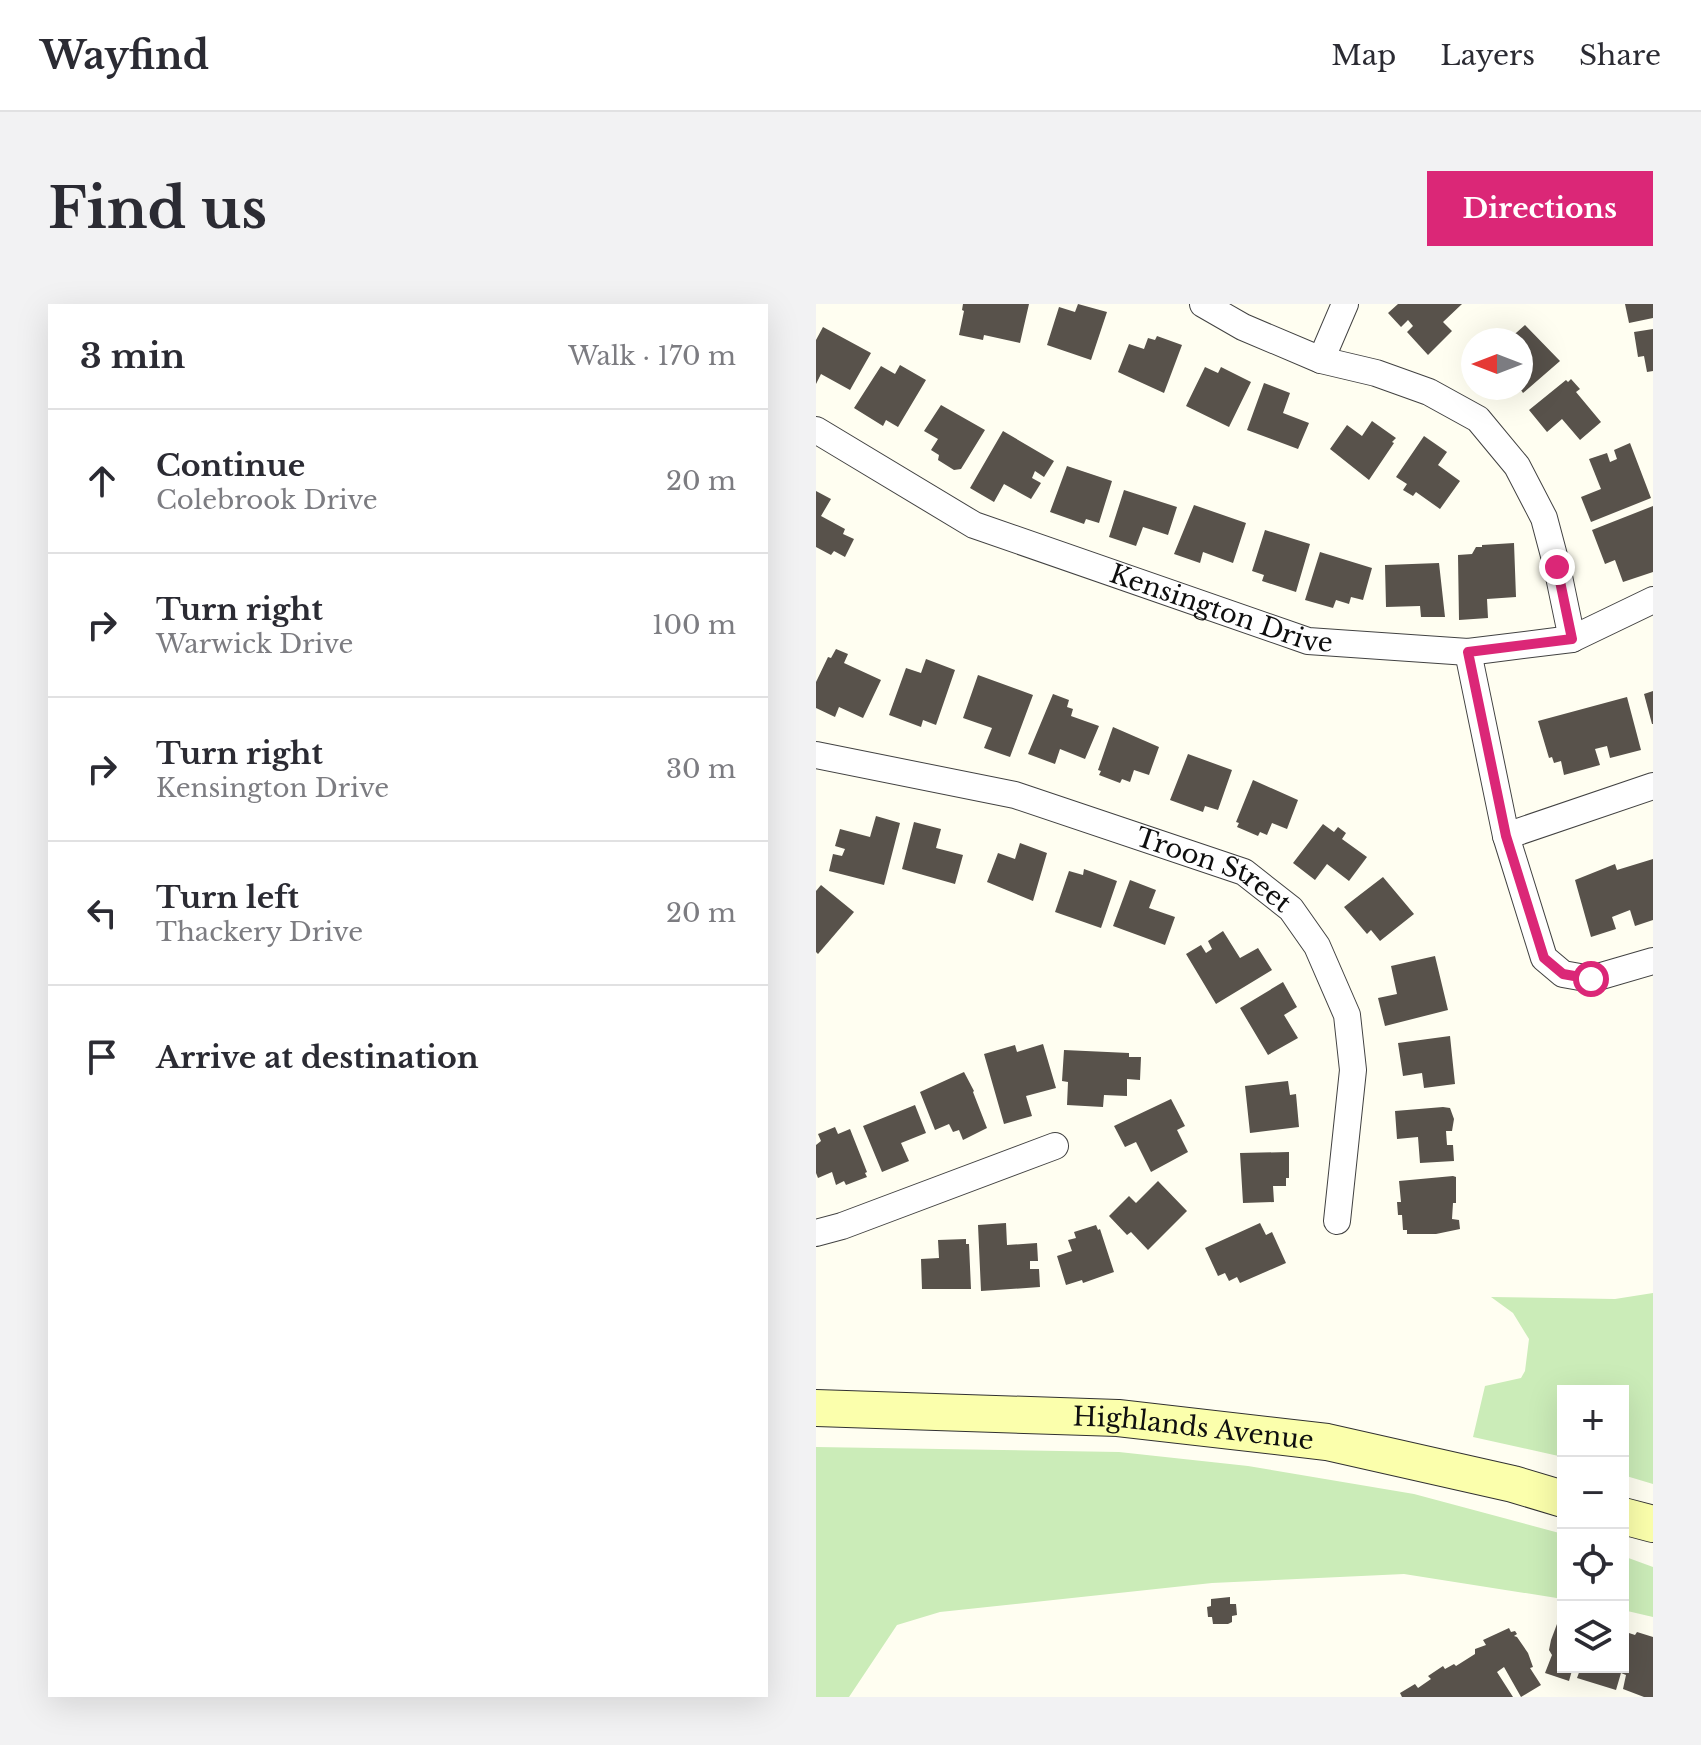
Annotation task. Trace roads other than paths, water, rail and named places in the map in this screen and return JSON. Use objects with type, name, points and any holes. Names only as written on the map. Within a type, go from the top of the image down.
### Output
[{"type":"main road","name":"Highlands Avenue","points":[[816,1408],[1118,1418],[1327,1442],[1513,1484],[1557,1497]]},
{"type":"main road","points":[[1629,1518],[1653,1524]]},
{"type":"street","points":[[1203,304],[1243,327],[1321,360],[1376,373],[1429,392],[1478,419],[1517,466],[1544,518],[1572,639]]},
{"type":"street","points":[[1321,360],[1345,304]]},
{"type":"street","name":"Kensington Drive","points":[[816,430],[974,525],[1308,641],[1468,652],[1572,639],[1653,600]]},
{"type":"street","points":[[1468,652],[1506,836],[1544,958],[1563,974],[1591,979],[1653,961]]},
{"type":"street","name":"Troon Street","points":[[817,758],[1015,795],[1244,872],[1291,909],[1317,946],[1347,1015],[1353,1070],[1337,1221]]},
{"type":"street","points":[[1506,836],[1653,786]]},
{"type":"street","points":[[816,1233],[1055,1146]]}]
